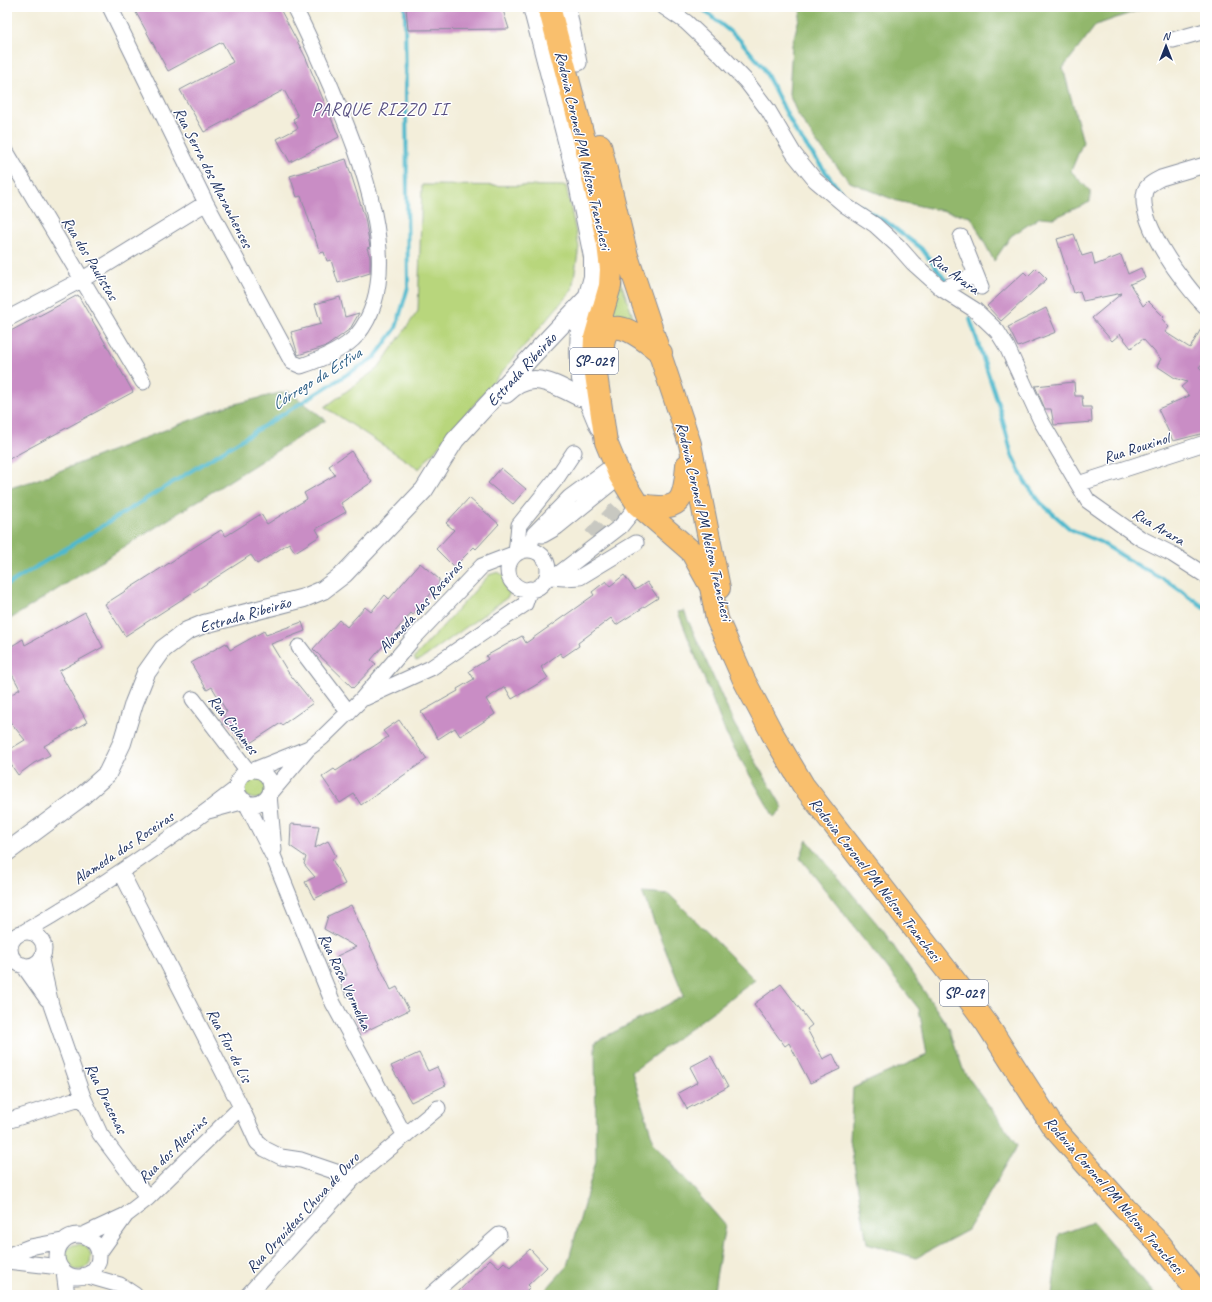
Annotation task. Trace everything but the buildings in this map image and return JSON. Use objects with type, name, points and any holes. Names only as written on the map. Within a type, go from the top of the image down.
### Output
[{"type":"highway","name":"Rodovia Coronel PM Nelson Tranchesi","points":[[549,7],[587,154],[608,244],[611,269],[610,286],[595,338],[590,398],[617,470],[638,505],[692,551],[711,587],[717,619],[744,680],[772,733],[803,785],[987,1024],[1053,1127],[1125,1208],[1160,1244],[1200,1295]]},
{"type":"highway","name":"Rodovia Coronel PM Nelson Tranchesi","points":[[564,7],[627,256],[661,353],[688,442],[690,444],[713,564],[744,680]]},
{"type":"highway","name":"SP-029","points":[[590,398],[603,351],[605,336],[609,331],[617,328],[627,329],[661,353]]},
{"type":"highway","name":"SP-029","points":[[638,505],[659,508],[669,507],[682,499],[686,480],[688,442]]},
{"type":"street","name":"Rua Serra dos Maranhenses","points":[[110,7],[206,203],[291,360],[298,365],[308,364],[340,348],[356,336],[368,318],[376,292],[380,252],[372,202],[349,131],[306,28],[294,7]]},
{"type":"street","name":"SP-029","points":[[532,7],[577,179],[593,257],[593,277],[580,324],[572,342],[570,358],[573,376],[590,398]]},
{"type":"street","name":"Rodovia Coronel PM Nelson Tranchesi","points":[[568,7],[579,63]]},
{"type":"street","name":"Rua Arara","points":[[664,7],[686,22],[746,81],[768,110],[794,154],[815,180],[846,206],[875,225],[898,246],[912,263],[942,289],[974,310],[996,331],[1007,347],[1041,421],[1088,501],[1140,538],[1205,574]]},
{"type":"street","points":[[1173,40],[1205,31]]},
{"type":"street","name":"Rua dos Paulistas","points":[[7,153],[143,382]]},
{"type":"street","points":[[1202,300],[1176,272],[1157,239],[1146,211],[1144,200],[1146,187],[1160,178],[1205,165]]},
{"type":"street","points":[[7,319],[83,279],[206,203]]},
{"type":"street","points":[[942,289],[979,281],[962,237]]},
{"type":"street","name":"Estrada Ribeirão","points":[[7,852],[74,802],[107,774],[122,744],[134,703],[146,673],[163,648],[187,631],[204,624],[304,598],[332,584],[344,574],[424,490],[456,440],[587,298]]},
{"type":"street","name":"SP-029","points":[[580,324],[579,353],[581,379],[586,398],[604,436]]},
{"type":"street","name":"Estrada Ribeirão","points":[[456,440],[516,384],[523,381],[543,381],[590,398]]},
{"type":"street","name":"Rua Rouxinol","points":[[1078,484],[1205,443]]},
{"type":"street","points":[[522,552],[519,525],[556,479],[574,452]]},
{"type":"street","points":[[522,552],[541,554],[547,566],[546,578],[542,584],[530,589],[517,586],[509,576],[509,564],[522,552],[534,534],[570,497],[617,470]]},
{"type":"street","points":[[549,577],[556,576],[621,526],[638,505]]},
{"type":"street","points":[[549,577],[554,568],[591,536]]},
{"type":"street","points":[[549,577],[580,577],[636,543]]},
{"type":"street","name":"Alameda das Roseiras","points":[[269,794],[309,748],[349,713],[412,640],[482,566],[522,552]]},
{"type":"street","name":"Alameda das Roseiras","points":[[362,699],[437,664],[525,604],[530,589]]},
{"type":"street","points":[[299,647],[349,713]]},
{"type":"street","name":"Rua Ciclames","points":[[193,699],[251,770]]},
{"type":"street","name":"Alameda das Roseiras","points":[[251,770],[309,748]]},
{"type":"street","points":[[251,770],[264,773],[270,783],[269,794],[261,802],[250,803],[245,801],[241,798],[237,788],[239,778],[251,770]]},
{"type":"street","name":"Alameda das Roseiras","points":[[15,949],[58,912],[121,872],[208,811],[237,788]]},
{"type":"street","name":"Rua Rosa Vermelha","points":[[269,794],[274,858]]},
{"type":"street","name":"Alameda das Roseiras","points":[[208,811],[245,801]]},
{"type":"street","name":"Rua Rosa Vermelha","points":[[245,801],[274,858],[332,1003],[405,1136]]},
{"type":"street","name":"Rua Flor de Lis","points":[[121,872],[241,1107],[257,1142],[265,1149],[281,1157],[301,1160],[354,1178]]},
{"type":"street","points":[[44,944],[39,937],[31,933],[15,949],[32,965],[41,960],[44,952],[44,944],[58,912]]},
{"type":"street","name":"Rua Dracenas","points":[[15,949],[50,1005]]},
{"type":"street","name":"Rua Dracenas","points":[[41,960],[50,1005],[83,1097],[100,1134],[148,1198]]},
{"type":"street","points":[[7,1121],[83,1097]]},
{"type":"street","name":"Rua dos Alecrins","points":[[83,1235],[126,1215],[148,1198],[241,1107]]},
{"type":"street","name":"Rua Orquídeas Chuva de Ouro","points":[[248,1295],[354,1178],[438,1108]]},
{"type":"street","name":"Rua dos Alecrins","points":[[99,1257],[126,1215]]},
{"type":"street","points":[[7,1256],[30,1247],[62,1241],[68,1237],[83,1235],[94,1242],[99,1257],[120,1285],[135,1295]]},
{"type":"street","points":[[431,1295],[499,1235]]},
{"type":"street","points":[[62,1241],[56,1254],[62,1270],[67,1295]]},
{"type":"street","points":[[74,1295],[83,1276],[93,1271],[99,1257]]},
{"type":"street","points":[[7,1261],[62,1270],[69,1275],[83,1276],[120,1285]]},
{"type":"green space","points":[[802,7],[1148,7],[1096,25],[1063,68],[1083,142],[1071,171],[1090,191],[1090,202],[1054,218],[1040,217],[1011,236],[994,261],[971,217],[897,201],[850,182],[817,143],[797,113],[789,94],[792,45]]},
{"type":"green space","points":[[422,185],[566,186],[579,247],[572,290],[419,469],[325,407],[378,368],[418,311]]},
{"type":"green space","points":[[620,279],[635,323],[604,328]]},
{"type":"green space","points":[[288,391],[326,420],[7,621],[7,489],[36,480],[227,406]]},
{"type":"green space","points":[[498,572],[509,582],[510,589],[508,597],[422,659],[416,661],[414,658],[489,575]]},
{"type":"green space","points":[[684,611],[734,724],[783,808],[774,817],[726,734],[678,612]]},
{"type":"green space","points":[[255,775],[260,776],[266,782],[266,792],[260,798],[255,799],[250,798],[244,792],[243,787],[244,782],[250,776]]},
{"type":"green space","points":[[807,840],[884,932],[949,1028],[964,1072],[1018,1145],[968,1230],[916,1258],[867,1243],[850,1140],[853,1088],[927,1055],[919,1009],[800,858]]},
{"type":"green space","points":[[642,892],[669,894],[755,980],[632,1072],[654,1143],[725,1225],[713,1295],[541,1295],[567,1266],[596,1161],[595,1042],[684,996]]},
{"type":"green space","points":[[1093,1222],[1155,1295],[1052,1295],[1059,1235]]},
{"type":"green space","points":[[78,1244],[87,1248],[91,1257],[87,1266],[78,1270],[69,1266],[65,1257],[69,1248]]},
{"type":"waterway","name":"Córrego da Estiva","points":[[7,585],[375,357],[396,328],[408,287],[405,7]]},
{"type":"waterway","points":[[700,7],[739,39],[763,67],[796,132],[842,194]]},
{"type":"waterway","points":[[853,202],[888,223],[921,248],[947,282]]},
{"type":"waterway","points":[[970,319],[999,406],[1012,455],[1025,482],[1041,503],[1070,529],[1100,542],[1167,581],[1205,608]]},
{"type":"tunnel","points":[[591,536],[630,494]]},
{"type":"district","name":"PARQUE RIZZO II","points":[[380,109]]}]
